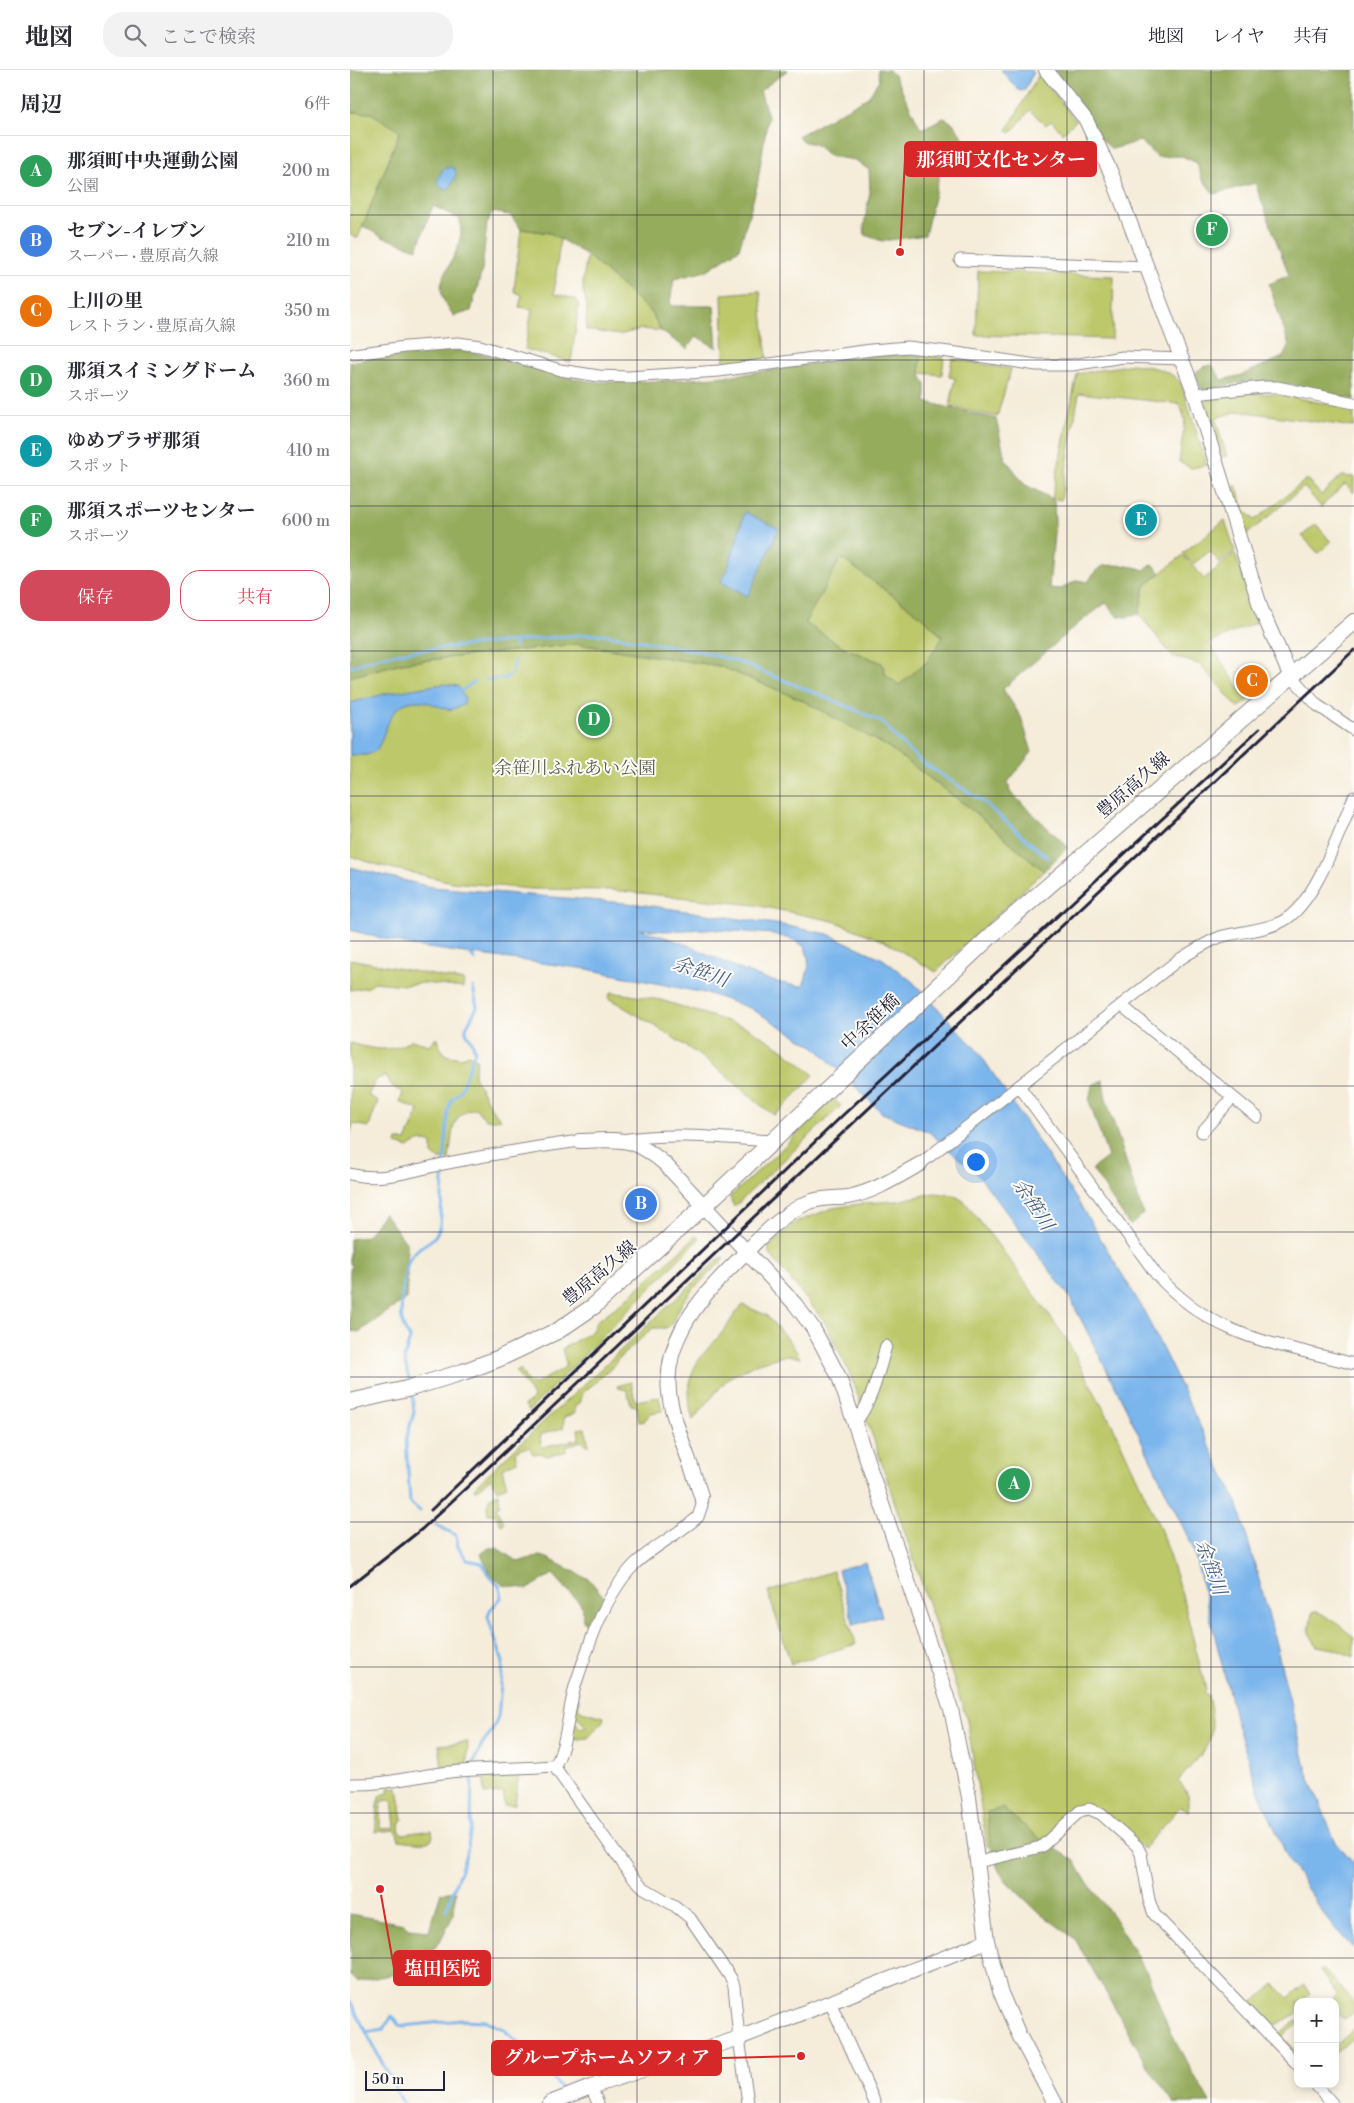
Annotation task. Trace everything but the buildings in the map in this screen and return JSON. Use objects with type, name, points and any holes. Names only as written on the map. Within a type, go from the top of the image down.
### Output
[{"type":"main road","name":"豊原高久線","points":[[942,983],[1047,886],[1290,675],[1354,622]]},
{"type":"main road","name":"中余笹橋","points":[[825,1091],[942,983]]},
{"type":"main road","name":"豊原高久線","points":[[350,1402],[408,1389],[463,1372],[520,1350],[577,1319],[612,1292],[825,1091]]},
{"type":"street","points":[[1046,70],[1086,120],[1111,173],[1195,394],[1261,609],[1290,675],[1317,705],[1354,730]]},
{"type":"street","points":[[960,260],[1148,267]]},
{"type":"street","points":[[354,354],[405,347],[458,343],[480,346],[560,370],[599,376],[628,377],[720,371],[871,350],[908,347],[1054,366],[1123,357],[1182,359]]},
{"type":"street","points":[[1195,394],[1277,387],[1354,403]]},
{"type":"street","points":[[350,1784],[383,1784],[440,1773],[479,1769],[554,1766],[560,1760],[575,1684],[602,1615],[622,1579],[636,1563],[698,1516],[702,1505],[701,1496],[672,1409],[669,1370],[678,1335],[694,1308],[712,1285],[787,1214],[808,1202],[847,1197],[869,1191],[920,1164],[1177,961],[1199,946],[1220,938],[1282,921],[1296,912],[1307,898],[1317,879],[1354,797]]},
{"type":"street","points":[[1121,1005],[1257,1118]]},
{"type":"street","points":[[1019,1086],[1156,1274],[1175,1295],[1196,1311],[1248,1338],[1352,1360]]},
{"type":"street","points":[[1202,1132],[1233,1097]]},
{"type":"street","points":[[350,1174],[377,1178],[452,1162],[579,1142],[641,1137],[674,1136],[772,1140]]},
{"type":"street","points":[[620,1140],[634,1143],[650,1151],[795,1304],[813,1328],[839,1377],[856,1422],[951,1709],[965,1773],[988,1941],[1000,1991],[1019,2035],[1055,2103]]},
{"type":"street","points":[[856,1422],[872,1395],[886,1346]]},
{"type":"street","points":[[554,1766],[631,1875],[644,1888],[675,1906],[690,1918],[702,1933],[734,1986],[748,2103]]},
{"type":"street","points":[[978,1862],[1041,1847],[1080,1811],[1089,1809],[1101,1814],[1136,1846],[1141,1854],[1149,1900],[1154,1914],[1294,2061]]},
{"type":"street","points":[[550,2103],[591,2087],[739,2038],[988,1941]]},
{"type":"street","points":[[830,2002],[875,2103]]},
{"type":"street","points":[[591,2087],[598,2103]]},
{"type":"street","points":[[1319,2088],[1332,2103]]},
{"type":"green space","points":[[350,70],[788,70],[760,91],[768,116],[757,186],[739,249],[706,271],[674,279],[670,302],[672,306],[714,306],[717,348],[696,336],[687,349],[661,331],[652,313],[587,255],[550,233],[521,229],[510,215],[492,212],[487,224],[482,270],[471,311],[454,316],[446,304],[441,285],[457,250],[461,231],[460,219],[433,206],[417,249],[382,237],[363,226],[400,131],[371,113],[350,112]]},
{"type":"green space","points":[[878,70],[889,70],[894,75],[921,129],[944,118],[953,123],[976,157],[966,166],[946,165],[939,176],[925,235],[882,241],[865,235],[864,226],[870,192],[869,170],[855,160],[829,156],[815,144],[801,141],[798,136],[868,97],[879,80]]},
{"type":"green space","points":[[1051,70],[1354,70],[1354,400],[1299,386],[1249,381],[1203,390],[1197,381],[1196,372],[1203,367],[1212,365],[1222,380],[1242,375],[1283,357],[1289,345],[1269,284],[1289,275],[1255,183],[1214,194],[1202,179],[1197,163],[1182,156],[1157,157],[1140,141],[1112,149],[1101,139]]},
{"type":"green space","points":[[1039,74],[1076,121],[1062,133],[1052,121],[1045,125],[1030,110],[1011,133],[1007,130]]},
{"type":"green space","points":[[350,112],[371,113],[400,131],[358,238],[350,235]]},
{"type":"green space","points":[[521,229],[550,233],[560,239],[554,294],[576,299],[579,305],[571,362],[525,349],[532,309],[519,307],[522,295],[514,291]]},
{"type":"green space","points":[[587,255],[652,313],[661,331],[642,329],[619,335],[586,330],[587,307],[583,290],[583,279]]},
{"type":"green space","points":[[978,271],[1114,276],[1112,339],[976,335]]},
{"type":"green space","points":[[760,291],[767,359],[724,366],[722,294]]},
{"type":"green space","points":[[451,350],[471,352],[568,377],[587,381],[607,382],[697,378],[751,373],[857,357],[900,354],[921,355],[920,373],[926,385],[926,402],[996,419],[1005,458],[1024,484],[1054,500],[1055,523],[1049,588],[1061,589],[1077,580],[1088,582],[1097,570],[1110,565],[1135,567],[1144,570],[1153,564],[1161,573],[1145,586],[1139,614],[1126,617],[1117,616],[1106,603],[1079,623],[1003,689],[1021,717],[1032,752],[1008,782],[1010,792],[1068,847],[1044,871],[967,806],[888,747],[800,699],[719,666],[577,644],[401,663],[350,677],[350,362],[394,354]],"holes":[[[745,512],[748,596],[721,582],[728,569]],[[841,558],[924,618],[943,637],[926,663],[899,685],[886,675],[882,663],[845,648],[805,623]]]},
{"type":"green space","points":[[921,355],[944,358],[942,375],[920,373]]},
{"type":"green space","points":[[952,359],[1011,369],[997,417],[950,406],[955,378],[949,377]]},
{"type":"green space","points":[[1132,364],[1165,371],[1181,383],[1207,465],[1191,468],[1179,462],[1185,420],[1180,404],[1079,393],[1061,500],[1052,498],[1077,374]]},
{"type":"green space","points":[[1253,393],[1276,394],[1354,409],[1354,427],[1239,411],[1215,418],[1227,457],[1222,456],[1204,397]]},
{"type":"green space","points":[[1341,476],[1354,477],[1354,493],[1345,484],[1321,507],[1304,487],[1246,535],[1233,489],[1236,485],[1244,509],[1255,520],[1307,479],[1321,495]]},
{"type":"green space","points":[[1225,520],[1235,551],[1220,563],[1210,551],[1193,564],[1183,553]]},
{"type":"green space","points":[[1316,524],[1331,542],[1318,553],[1302,536]]},
{"type":"green space","points":[[1235,553],[1257,622],[1209,643],[1244,695],[1249,692],[1253,697],[1238,708],[1201,665],[1172,656],[1139,614],[1145,586],[1183,555],[1204,579]]},
{"type":"green space","points":[[841,558],[924,618],[943,638],[926,663],[899,685],[886,675],[882,663],[845,648],[804,623]]},
{"type":"green space","name":"余笹川ふれあい公園","points":[[577,644],[719,666],[800,699],[888,747],[967,806],[1044,871],[936,972],[884,941],[833,921],[755,905],[611,890],[531,889],[452,882],[378,865],[350,856],[350,677],[401,663]]},
{"type":"green space","points":[[350,959],[464,981],[463,988],[424,983],[405,985],[374,982],[369,987],[350,990]]},
{"type":"green space","points":[[611,992],[661,1000],[748,1028],[781,1048],[814,1075],[774,1115],[723,1073],[695,1053],[652,1024],[608,998]]},
{"type":"green space","points":[[435,1038],[438,1039],[440,1047],[446,1055],[461,1058],[469,1054],[477,1060],[474,1076],[491,1108],[501,1119],[486,1119],[476,1108],[461,1115],[452,1134],[449,1159],[438,1159],[432,1154],[432,1143],[426,1141],[414,1144],[409,1148],[396,1144],[397,1140],[406,1141],[419,1110],[400,1102],[403,1092],[394,1088],[385,1076],[377,1079],[368,1095],[378,1101],[369,1127],[353,1124],[350,1135],[350,1043],[366,1047],[389,1049],[411,1040],[429,1045]]},
{"type":"green space","points":[[1103,1080],[1106,1099],[1143,1214],[1130,1226],[1092,1169],[1108,1157],[1089,1101],[1092,1085]]},
{"type":"green space","points":[[833,1098],[841,1106],[734,1207],[730,1197]]},
{"type":"green space","points":[[934,1193],[954,1195],[965,1202],[1065,1337],[1116,1432],[1160,1528],[1182,1595],[1206,1689],[1204,1692],[1208,1695],[1212,1724],[1211,1734],[1204,1751],[1178,1781],[1188,1794],[1188,1811],[1180,1807],[1144,1848],[1089,1806],[1046,1838],[995,1849],[987,1846],[967,1720],[874,1440],[850,1374],[824,1321],[769,1253],[769,1246],[796,1222],[833,1208],[897,1201]]},
{"type":"green space","points":[[384,1213],[407,1244],[407,1298],[359,1332],[350,1331],[350,1269],[352,1266],[350,1263],[350,1239],[366,1237]]},
{"type":"green space","points":[[696,1236],[700,1238],[529,1411],[524,1405],[531,1401],[533,1397],[516,1371],[520,1369],[527,1381],[534,1385],[564,1368],[566,1363],[562,1349],[592,1331],[597,1321],[625,1300]]},
{"type":"green space","points":[[721,1257],[724,1259],[694,1288],[682,1303],[671,1325],[666,1328],[653,1328],[583,1393],[579,1403],[575,1405],[575,1413],[564,1417],[563,1428],[542,1434],[540,1437],[542,1447],[579,1439],[578,1429],[585,1428],[589,1445],[582,1441],[566,1446],[567,1450],[565,1452],[547,1456],[541,1453],[533,1454],[529,1447],[520,1449],[515,1453],[517,1461],[502,1468],[507,1486],[497,1490],[491,1478],[476,1491],[474,1488],[496,1466]]},
{"type":"green space","points":[[743,1305],[766,1315],[792,1344],[800,1358],[787,1355],[758,1363],[728,1378],[693,1420],[689,1389],[695,1366]]},
{"type":"green space","points":[[631,1382],[635,1401],[659,1397],[662,1411],[651,1413],[644,1421],[639,1422],[637,1406],[631,1405],[627,1390],[617,1386]]},
{"type":"green space","points":[[498,1493],[500,1505],[496,1508],[504,1523],[501,1525],[495,1514],[488,1514],[487,1506],[490,1497]]},
{"type":"green space","points":[[489,1548],[497,1548],[518,1562],[542,1556],[576,1571],[580,1576],[588,1578],[606,1599],[591,1625],[583,1621],[582,1606],[553,1574],[528,1589],[503,1585],[491,1575],[481,1554]]},
{"type":"green space","points":[[833,1571],[856,1644],[791,1664],[768,1592]]},
{"type":"green space","points":[[1317,1611],[1340,1625],[1354,1638],[1354,1657],[1334,1649],[1317,1646],[1309,1633],[1312,1613]]},
{"type":"green space","points":[[579,1698],[578,1708],[582,1711],[604,1717],[603,1721],[588,1738],[569,1740],[574,1720],[581,1729],[586,1727],[573,1712],[575,1699]]},
{"type":"green space","points":[[468,1742],[467,1765],[442,1767],[439,1745]]},
{"type":"green space","points":[[519,1773],[515,1805],[504,1806],[504,1793],[484,1794],[484,1774]]},
{"type":"green space","points":[[398,1787],[403,1820],[399,1824],[400,1832],[403,1834],[432,1830],[433,1836],[431,1841],[399,1840],[396,1830],[375,1832],[379,1796],[390,1792],[389,1788]],"holes":[[[392,1800],[395,1827],[380,1829],[381,1801]]]},
{"type":"green space","points":[[1002,1808],[1043,1841],[1074,1860],[1088,1884],[1113,1916],[1147,1973],[1171,2034],[1210,2103],[1174,2103],[1151,2071],[1075,1939],[1035,1909],[1004,1879],[991,1851],[987,1812]]},
{"type":"green space","points":[[456,1891],[454,1914],[438,1945],[403,1972],[357,1982],[350,1975],[350,1914],[404,1924],[408,1929],[429,1931],[441,1893]]},
{"type":"green space","points":[[1323,1969],[1354,2002],[1354,2013],[1344,2019],[1339,2016],[1339,1998],[1333,1998],[1337,1994],[1320,1971]]},
{"type":"green space","points":[[1274,1984],[1288,1998],[1304,1985],[1310,1993],[1306,1998],[1294,1998],[1294,2015],[1270,2028],[1249,2006]]},
{"type":"green space","points":[[1294,2023],[1294,2027],[1282,2036],[1294,2049],[1294,2054],[1276,2035]]},
{"type":"green space","points":[[1354,2029],[1354,2037],[1339,2050],[1339,2042]]},
{"type":"water","points":[[1001,70],[1032,70],[1033,74],[1022,91],[1018,90]]},
{"type":"water","points":[[450,167],[455,169],[456,175],[449,189],[443,189],[438,184],[438,179],[443,169]]},
{"type":"water","points":[[745,512],[779,529],[748,596],[721,582],[728,569]]},
{"type":"water","points":[[443,684],[458,686],[465,699],[463,705],[451,710],[422,701],[408,702],[394,712],[376,751],[367,755],[350,755],[350,703],[388,693]]},
{"type":"water","name":"余笹川","points":[[350,867],[431,887],[638,904],[782,925],[828,934],[883,959],[913,982],[978,1051],[1079,1203],[1142,1307],[1237,1502],[1267,1608],[1307,1771],[1335,1841],[1354,1863],[1354,1949],[1329,1922],[1289,1861],[1258,1790],[1237,1725],[1193,1548],[1125,1406],[1069,1296],[980,1177],[929,1132],[882,1113],[815,1047],[750,1008],[709,994],[587,969],[412,946],[350,930]],"holes":[[[639,929],[665,931],[706,929],[773,934],[794,940],[805,947],[809,962],[803,986],[759,977],[684,944]]]},
{"type":"water","points":[[865,1562],[882,1616],[854,1625],[838,1570]]},
{"type":"waterway","points":[[350,667],[379,657],[411,651],[577,635],[602,634],[699,651],[739,662],[859,711],[883,723],[922,762],[981,800],[1048,858]]},
{"type":"waterway","points":[[515,641],[515,647]]},
{"type":"waterway","points":[[486,680],[505,678],[512,673],[515,661]]},
{"type":"waterway","points":[[461,691],[474,682]]},
{"type":"waterway","points":[[468,951],[475,960]]},
{"type":"waterway","points":[[410,1384],[404,1358],[410,1339],[402,1318],[403,1288],[410,1259],[418,1249],[435,1237],[440,1226],[448,1110],[452,1099],[460,1092],[475,1051],[466,1032],[466,1028],[477,1007],[473,987]]},
{"type":"waterway","points":[[412,1392],[414,1412],[406,1440],[410,1502],[420,1511]]},
{"type":"waterway","points":[[436,1525],[456,1535],[458,1547],[467,1560],[482,1563],[488,1574],[499,1586],[501,1593],[501,1598],[490,1610],[488,1617],[503,1662],[498,1717],[492,1731],[482,1744],[472,1767]]},
{"type":"waterway","points":[[446,1910],[467,1852],[471,1828],[472,1773]]},
{"type":"waterway","points":[[350,2001],[403,2103]]},
{"type":"waterway","points":[[366,2032],[384,2029],[392,2016],[399,2025],[404,2026],[462,2020],[486,2021],[503,2029],[544,2065],[564,2093]]},
{"type":"railway","points":[[350,1586],[422,1529],[522,1436],[1354,650]]},
{"type":"railway","points":[[431,1510],[844,1114],[1259,729]]},
{"type":"place","name":"那須スポーツセンター","points":[[1212,230]]},
{"type":"place","name":"那須町文化センター","points":[[900,252]]},
{"type":"place","name":"ゆめプラザ那須","points":[[1141,520]]},
{"type":"place","name":"上川の里","points":[[1252,681]]},
{"type":"place","name":"那須スイミングドーム","points":[[594,720]]},
{"type":"place","name":"セブン-イレブン","points":[[641,1204]]},
{"type":"place","name":"那須町中央運動公園","points":[[1014,1484]]},
{"type":"place","name":"塩田医院","points":[[380,1889]]},
{"type":"place","name":"グループホームソフィア","points":[[801,2056]]}]
